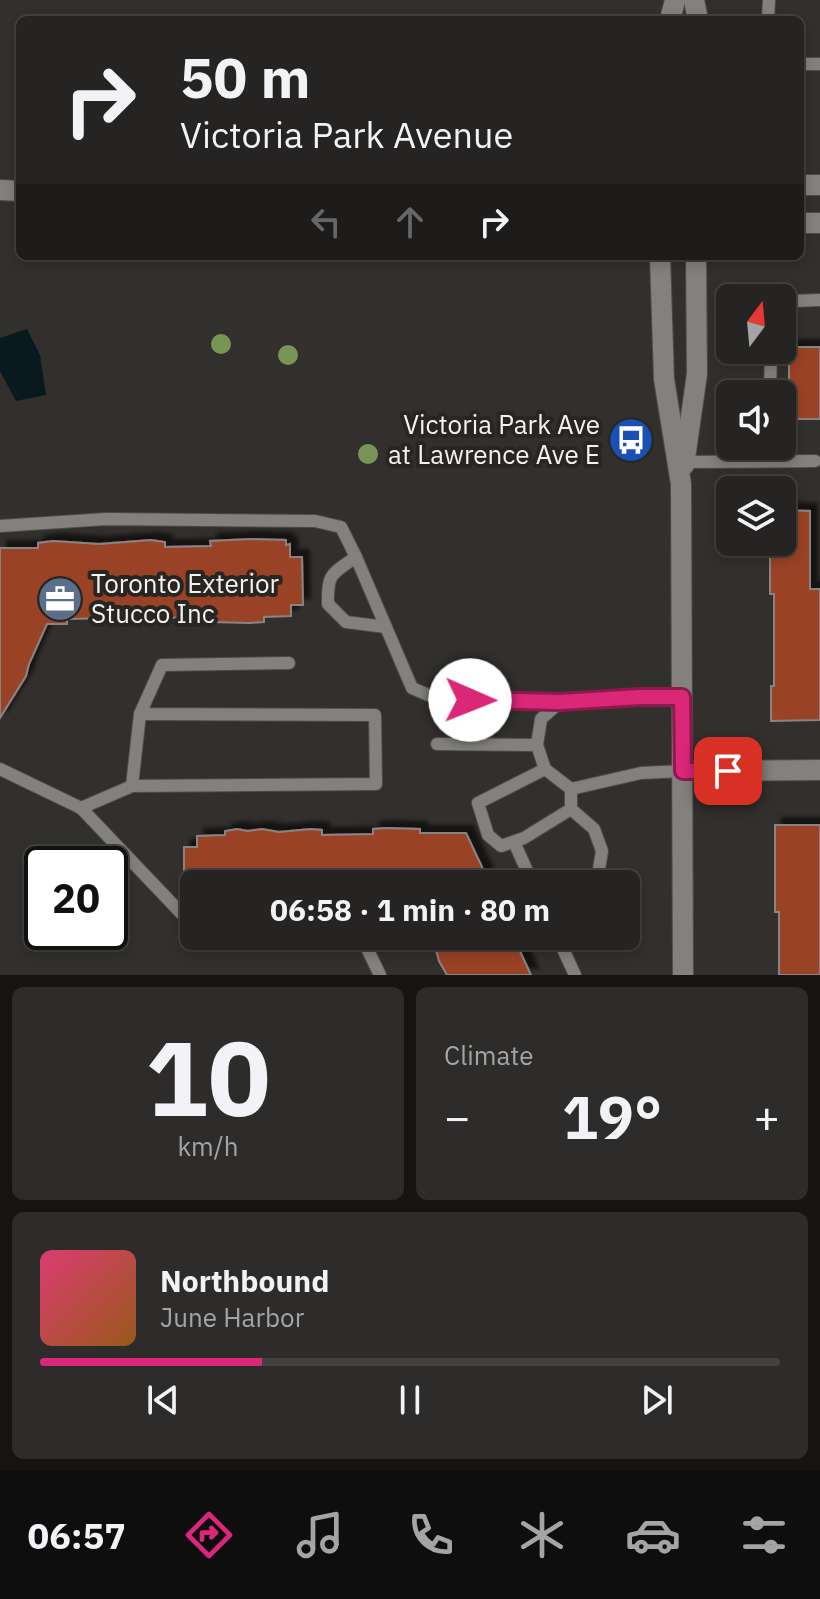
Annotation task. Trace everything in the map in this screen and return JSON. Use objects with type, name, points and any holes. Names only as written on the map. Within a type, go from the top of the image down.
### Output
[{"type":"main road","points":[[660,260],[664,379],[681,484]]},
{"type":"main road","points":[[683,975],[681,484],[697,374],[696,260]]},
{"type":"main road","points":[[683,771],[820,770]]},
{"type":"lane","points":[[796,301],[820,300]]},
{"type":"lane","points":[[684,462],[815,461]]},
{"type":"lane","points":[[0,526],[106,519],[315,521],[341,527],[412,688],[440,700],[560,702],[682,697]]},
{"type":"lane","points":[[356,557],[333,573],[328,585],[328,604],[346,622],[386,627]]},
{"type":"lane","points":[[132,786],[140,714],[162,665],[289,663]]},
{"type":"lane","points":[[560,702],[541,719],[537,745],[545,769],[571,789]]},
{"type":"lane","points":[[81,808],[132,786],[376,784],[375,715],[140,714]]},
{"type":"lane","points":[[437,744],[537,745]]},
{"type":"lane","points":[[0,769],[81,808],[180,912]]},
{"type":"lane","points":[[545,769],[478,803],[488,835],[501,846],[514,842],[571,809]]},
{"type":"lane","points":[[571,789],[641,773],[683,771]]},
{"type":"lane","points":[[571,789],[571,809],[594,829],[602,851],[599,870]]},
{"type":"lane","points":[[514,842],[527,870]]},
{"type":"lane","points":[[368,950],[380,975]]},
{"type":"lane","points":[[563,950],[575,975]]},
{"type":"shaded area","points":[[27,329],[40,355],[46,395],[16,401],[0,371],[0,338]]},
{"type":"building","points":[[796,347],[820,347],[820,419],[796,419],[796,380],[789,380],[789,364],[796,364]]},
{"type":"building","points":[[796,510],[810,511],[810,589],[820,589],[820,720],[771,721],[774,594],[770,594],[770,556],[796,556]]},
{"type":"building","points":[[151,540],[165,542],[165,547],[211,546],[210,541],[286,540],[286,545],[290,544],[290,557],[302,557],[303,605],[291,605],[291,616],[264,617],[264,622],[249,623],[212,622],[211,617],[166,618],[166,623],[152,624],[113,623],[113,618],[67,619],[67,624],[47,624],[26,676],[0,718],[0,548],[38,548],[38,543],[53,541],[99,544]]},
{"type":"building","points":[[775,825],[820,825],[820,975],[779,975]]},
{"type":"building","points":[[237,829],[279,832],[311,829],[322,830],[322,835],[373,834],[373,829],[466,833],[483,870],[184,870],[184,847],[197,847],[197,836],[225,835],[225,831]]},
{"type":"building","points":[[436,950],[519,950],[531,975],[447,975]]},
{"type":"place","name":"Victoria Park Ave at Lawrence Ave E","points":[[631,440]]},
{"type":"place","name":"Toronto Exterior Stucco Inc","points":[[60,599]]},
{"type":"route","points":[[470,700],[560,702],[682,697],[683,771],[728,771]]}]
